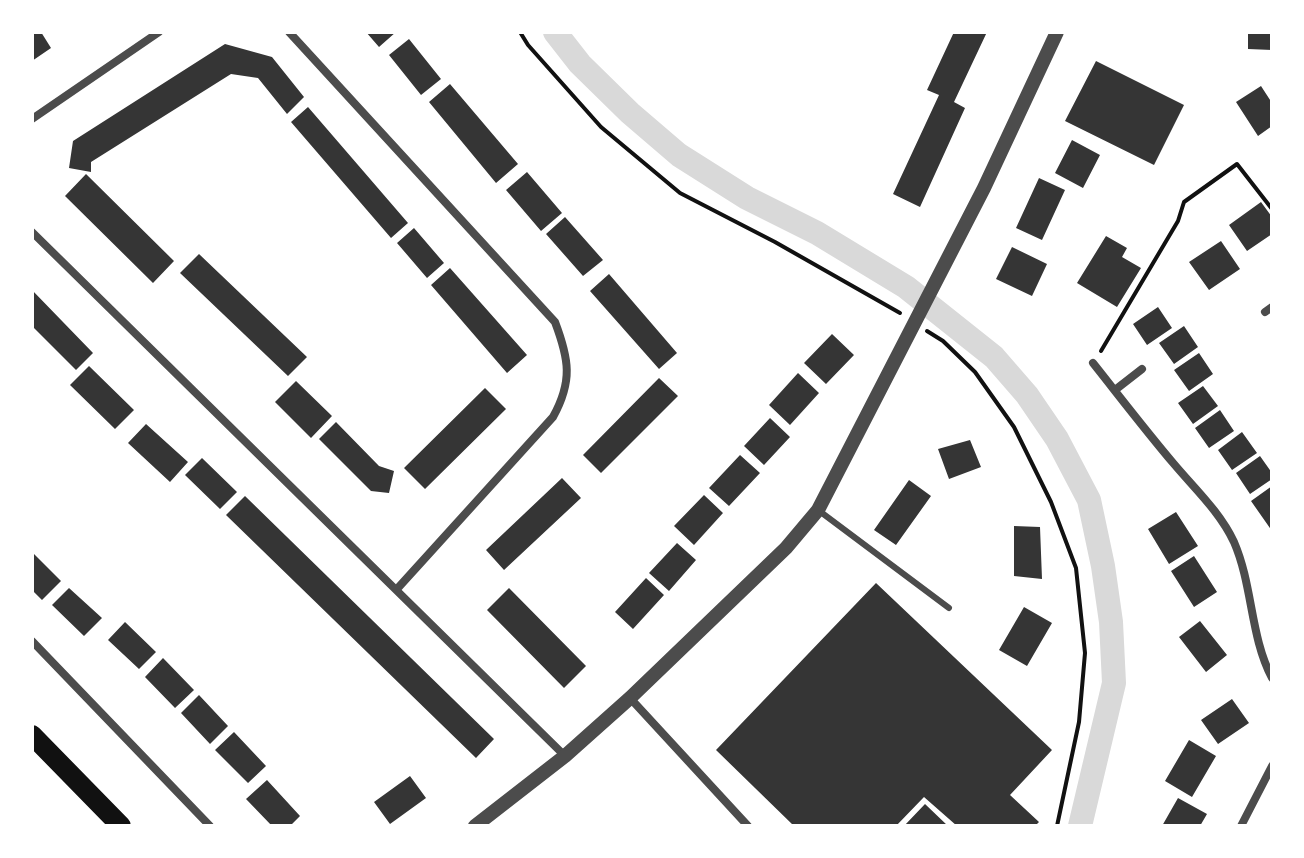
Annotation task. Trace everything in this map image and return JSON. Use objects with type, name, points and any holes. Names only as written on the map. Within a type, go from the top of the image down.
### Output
[{"type":"main road","points":[[32,735],[121,826]]},
{"type":"street","points":[[32,119],[159,32]]},
{"type":"street","points":[[289,32],[555,322],[565,350],[568,374],[565,396],[553,417],[397,589]]},
{"type":"street","points":[[475,826],[565,756],[630,698],[786,548],[818,510],[984,188],[1057,32]]},
{"type":"street","points":[[32,232],[565,756]]},
{"type":"street","points":[[1093,363],[1212,506],[1233,541],[1241,563],[1262,659],[1272,678]]},
{"type":"street","points":[[1115,390],[1142,369]]},
{"type":"street","points":[[32,641],[210,826]]},
{"type":"street","points":[[630,698],[748,826]]},
{"type":"street","points":[[1241,826],[1272,766]]},
{"type":"lane","points":[[818,510],[949,608]]},
{"type":"path","points":[[1093,363],[1178,221],[1184,202],[1237,164],[1272,209]]},
{"type":"building","points":[[32,32],[41,32],[51,48],[32,61]]},
{"type":"building","points":[[366,32],[396,32],[379,47]]},
{"type":"building","points":[[954,32],[987,32],[954,102],[965,108],[920,207],[893,194],[939,95],[927,90]]},
{"type":"building","points":[[1248,32],[1272,32],[1272,50],[1248,49]]},
{"type":"building","points":[[409,39],[441,79],[421,95],[389,55]]},
{"type":"building","points":[[225,44],[272,57],[304,97],[287,114],[258,78],[231,74],[91,162],[91,172],[69,168],[73,141]]},
{"type":"building","points":[[1096,61],[1184,105],[1154,165],[1065,121]]},
{"type":"building","points":[[450,84],[518,164],[496,183],[429,102]]},
{"type":"building","points":[[1261,86],[1272,103],[1272,126],[1258,136],[1236,102]]},
{"type":"building","points":[[308,107],[408,223],[391,238],[291,122]]},
{"type":"building","points":[[1072,140],[1100,155],[1083,188],[1055,173]]},
{"type":"building","points":[[527,172],[562,213],[541,231],[506,190]]},
{"type":"building","points":[[86,174],[174,261],[153,283],[65,196]]},
{"type":"building","points":[[1039,178],[1065,190],[1042,240],[1016,228]]},
{"type":"building","points":[[1261,202],[1272,217],[1272,234],[1247,251],[1229,225]]},
{"type":"building","points":[[565,217],[603,260],[583,276],[546,234]]},
{"type":"building","points":[[414,228],[444,263],[427,278],[397,243]]},
{"type":"building","points":[[1106,236],[1127,248],[1122,257],[1141,268],[1117,307],[1077,283]]},
{"type":"building","points":[[1221,241],[1240,269],[1209,290],[1189,262]]},
{"type":"building","points":[[1012,247],[1047,264],[1032,296],[996,279]]},
{"type":"building","points":[[199,254],[307,357],[288,376],[180,273]]},
{"type":"building","points":[[450,268],[527,355],[507,373],[431,285]]},
{"type":"building","points":[[609,274],[677,353],[659,369],[590,291]]},
{"type":"building","points":[[32,290],[93,353],[76,370],[32,326]]},
{"type":"building","points":[[1158,307],[1172,328],[1147,345],[1133,324]]},
{"type":"building","points":[[1184,326],[1198,347],[1174,364],[1159,343]]},
{"type":"building","points":[[832,334],[854,355],[826,384],[804,363]]},
{"type":"building","points":[[1199,353],[1213,374],[1189,391],[1174,370]]},
{"type":"building","points":[[89,366],[134,410],[115,429],[70,385]]},
{"type":"building","points":[[798,373],[819,393],[790,425],[769,405]]},
{"type":"building","points":[[659,378],[678,396],[601,473],[583,455]]},
{"type":"building","points":[[296,381],[332,416],[311,438],[275,402]]},
{"type":"building","points":[[1203,386],[1218,406],[1193,424],[1178,403]]},
{"type":"building","points":[[485,388],[506,409],[425,489],[404,468]]},
{"type":"building","points":[[1220,410],[1234,431],[1209,448],[1195,428]]},
{"type":"building","points":[[770,418],[790,437],[764,465],[744,446]]},
{"type":"building","points":[[336,422],[379,466],[394,471],[389,493],[371,491],[319,439]]},
{"type":"building","points":[[146,424],[188,462],[170,482],[128,443]]},
{"type":"building","points":[[1242,432],[1257,453],[1232,470],[1218,450]]},
{"type":"building","points":[[970,440],[981,467],[949,479],[938,449]]},
{"type":"building","points":[[740,455],[760,473],[729,506],[709,488]]},
{"type":"building","points":[[1260,456],[1272,473],[1272,479],[1250,494],[1236,473]]},
{"type":"building","points":[[202,458],[237,492],[220,509],[185,475]]},
{"type":"building","points":[[562,478],[581,498],[504,570],[486,550]]},
{"type":"building","points":[[909,480],[931,496],[896,545],[874,530]]},
{"type":"building","points":[[1272,486],[1272,531],[1251,501]]},
{"type":"building","points":[[704,495],[723,513],[694,545],[674,526]]},
{"type":"building","points":[[245,496],[494,739],[476,758],[226,515]]},
{"type":"building","points":[[1176,512],[1198,546],[1169,564],[1148,529]]},
{"type":"building","points":[[1014,526],[1040,527],[1042,579],[1014,576]]},
{"type":"building","points":[[677,543],[696,560],[669,591],[649,573]]},
{"type":"building","points":[[32,552],[61,581],[42,600],[32,590]]},
{"type":"building","points":[[1194,556],[1217,592],[1194,607],[1171,571]]},
{"type":"building","points":[[646,578],[664,595],[633,629],[615,612]]},
{"type":"building","points":[[876,583],[1052,750],[1010,795],[1039,822],[1035,826],[957,826],[924,797],[896,826],[794,826],[716,750]]},
{"type":"building","points":[[69,588],[102,618],[84,636],[52,605]]},
{"type":"building","points":[[509,588],[586,666],[564,688],[487,610]]},
{"type":"building","points":[[1024,607],[1052,623],[1027,666],[999,650]]},
{"type":"building","points":[[1200,621],[1227,655],[1206,672],[1179,637]]},
{"type":"building","points":[[125,622],[156,652],[139,669],[108,640]]},
{"type":"building","points":[[163,658],[194,690],[175,708],[145,677]]},
{"type":"building","points":[[199,695],[228,726],[210,744],[181,713]]},
{"type":"building","points":[[1232,699],[1249,723],[1218,744],[1201,720]]},
{"type":"building","points":[[234,732],[266,766],[248,783],[215,750]]},
{"type":"building","points":[[1189,740],[1216,756],[1192,797],[1165,781]]},
{"type":"building","points":[[410,776],[426,798],[390,824],[374,802]]},
{"type":"building","points":[[267,780],[300,816],[290,826],[272,826],[246,799]]},
{"type":"building","points":[[1178,798],[1207,814],[1200,826],[1162,826]]},
{"type":"building","points":[[925,804],[948,826],[904,826]]},
{"type":"waterway","points":[[555,32],[580,64],[679,155],[747,198],[817,233],[906,287],[994,357],[1027,395],[1057,439],[1089,500],[1111,622],[1114,683],[1080,826]]}]
